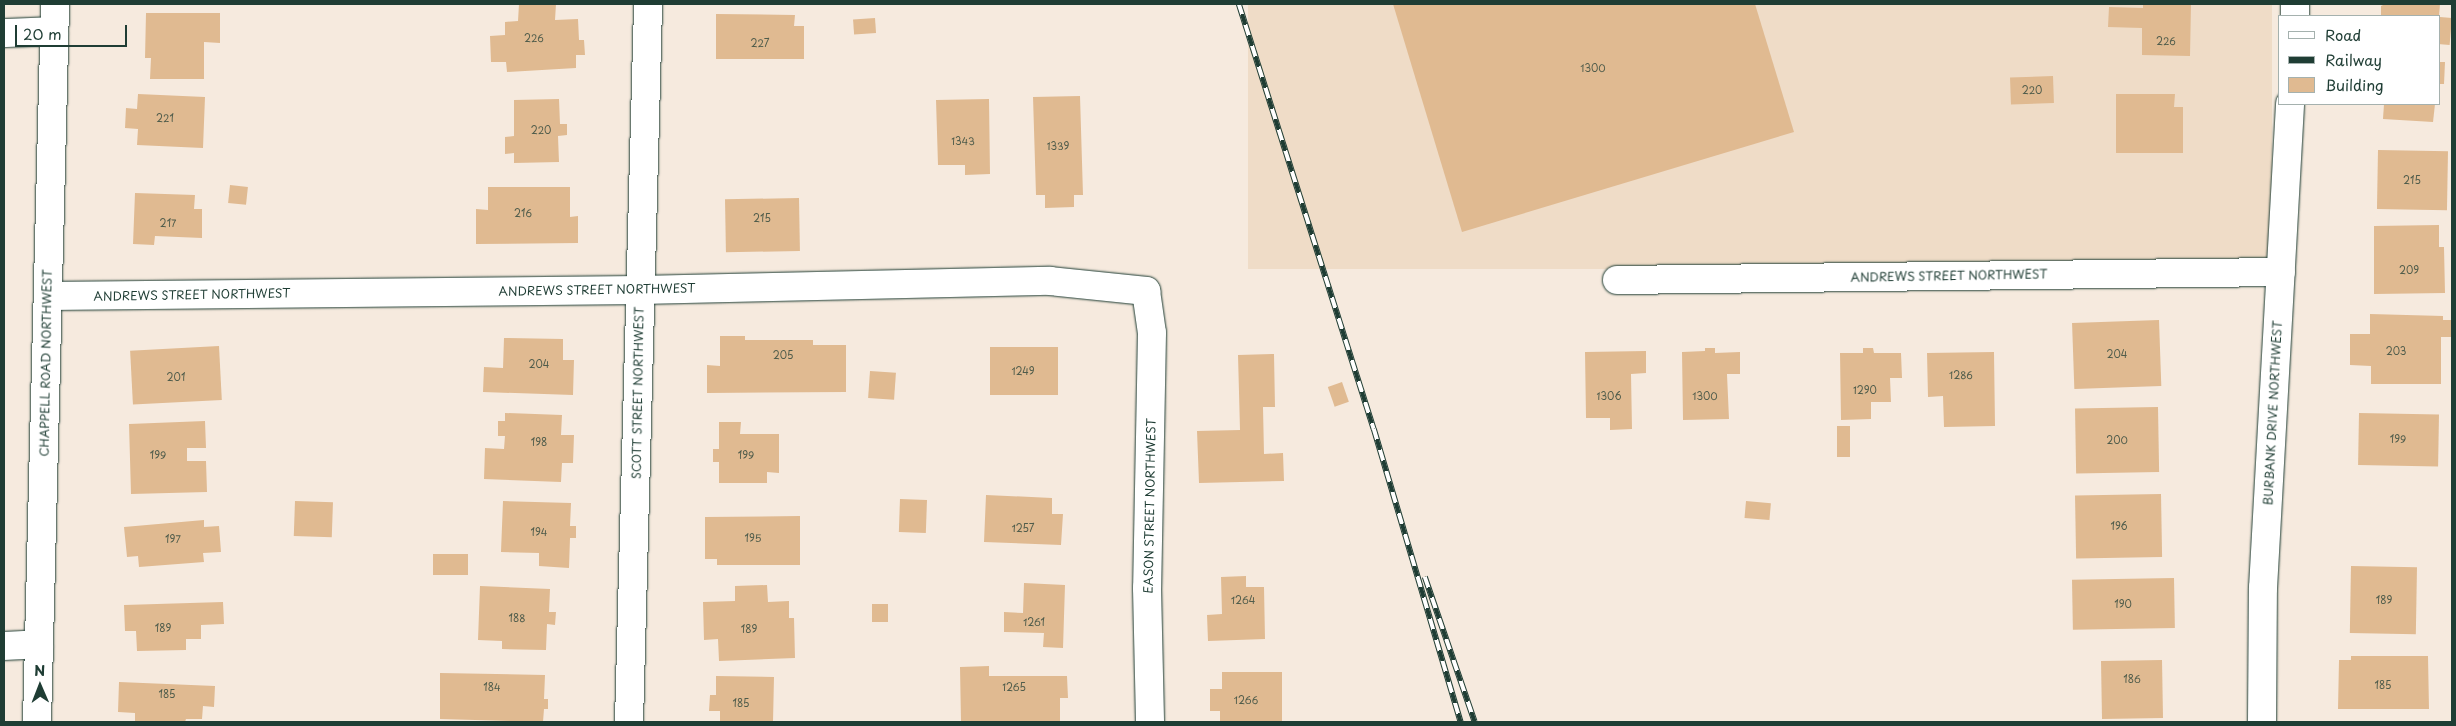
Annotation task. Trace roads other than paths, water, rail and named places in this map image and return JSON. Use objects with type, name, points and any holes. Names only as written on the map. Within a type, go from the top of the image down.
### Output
[{"type":"street","name":"CHAPPELL ROAD NORTHWEST","points":[[37,722],[55,4]]},
{"type":"street","name":"SCOTT STREET NORTHWEST","points":[[629,722],[648,4]]},
{"type":"street","points":[[4,33],[54,31]]},
{"type":"street","name":"BURBANK DRIVE NORTHWEST","points":[[2262,722],[2263,588],[2290,105]]},
{"type":"street","name":"ANDREWS STREET NORTHWEST","points":[[1617,280],[2281,272]]},
{"type":"street","name":"ANDREWS STREET NORTHWEST","points":[[48,296],[640,290],[1050,281],[1146,291]]},
{"type":"street","name":"EASON STREET NORTHWEST","points":[[1146,291],[1152,333],[1147,588],[1150,722]]},
{"type":"street","points":[[4,646],[39,644]]},
{"type":"railway","points":[[1239,4],[1374,429],[1461,722]]},
{"type":"railway","points":[[1425,577],[1475,722]]}]
